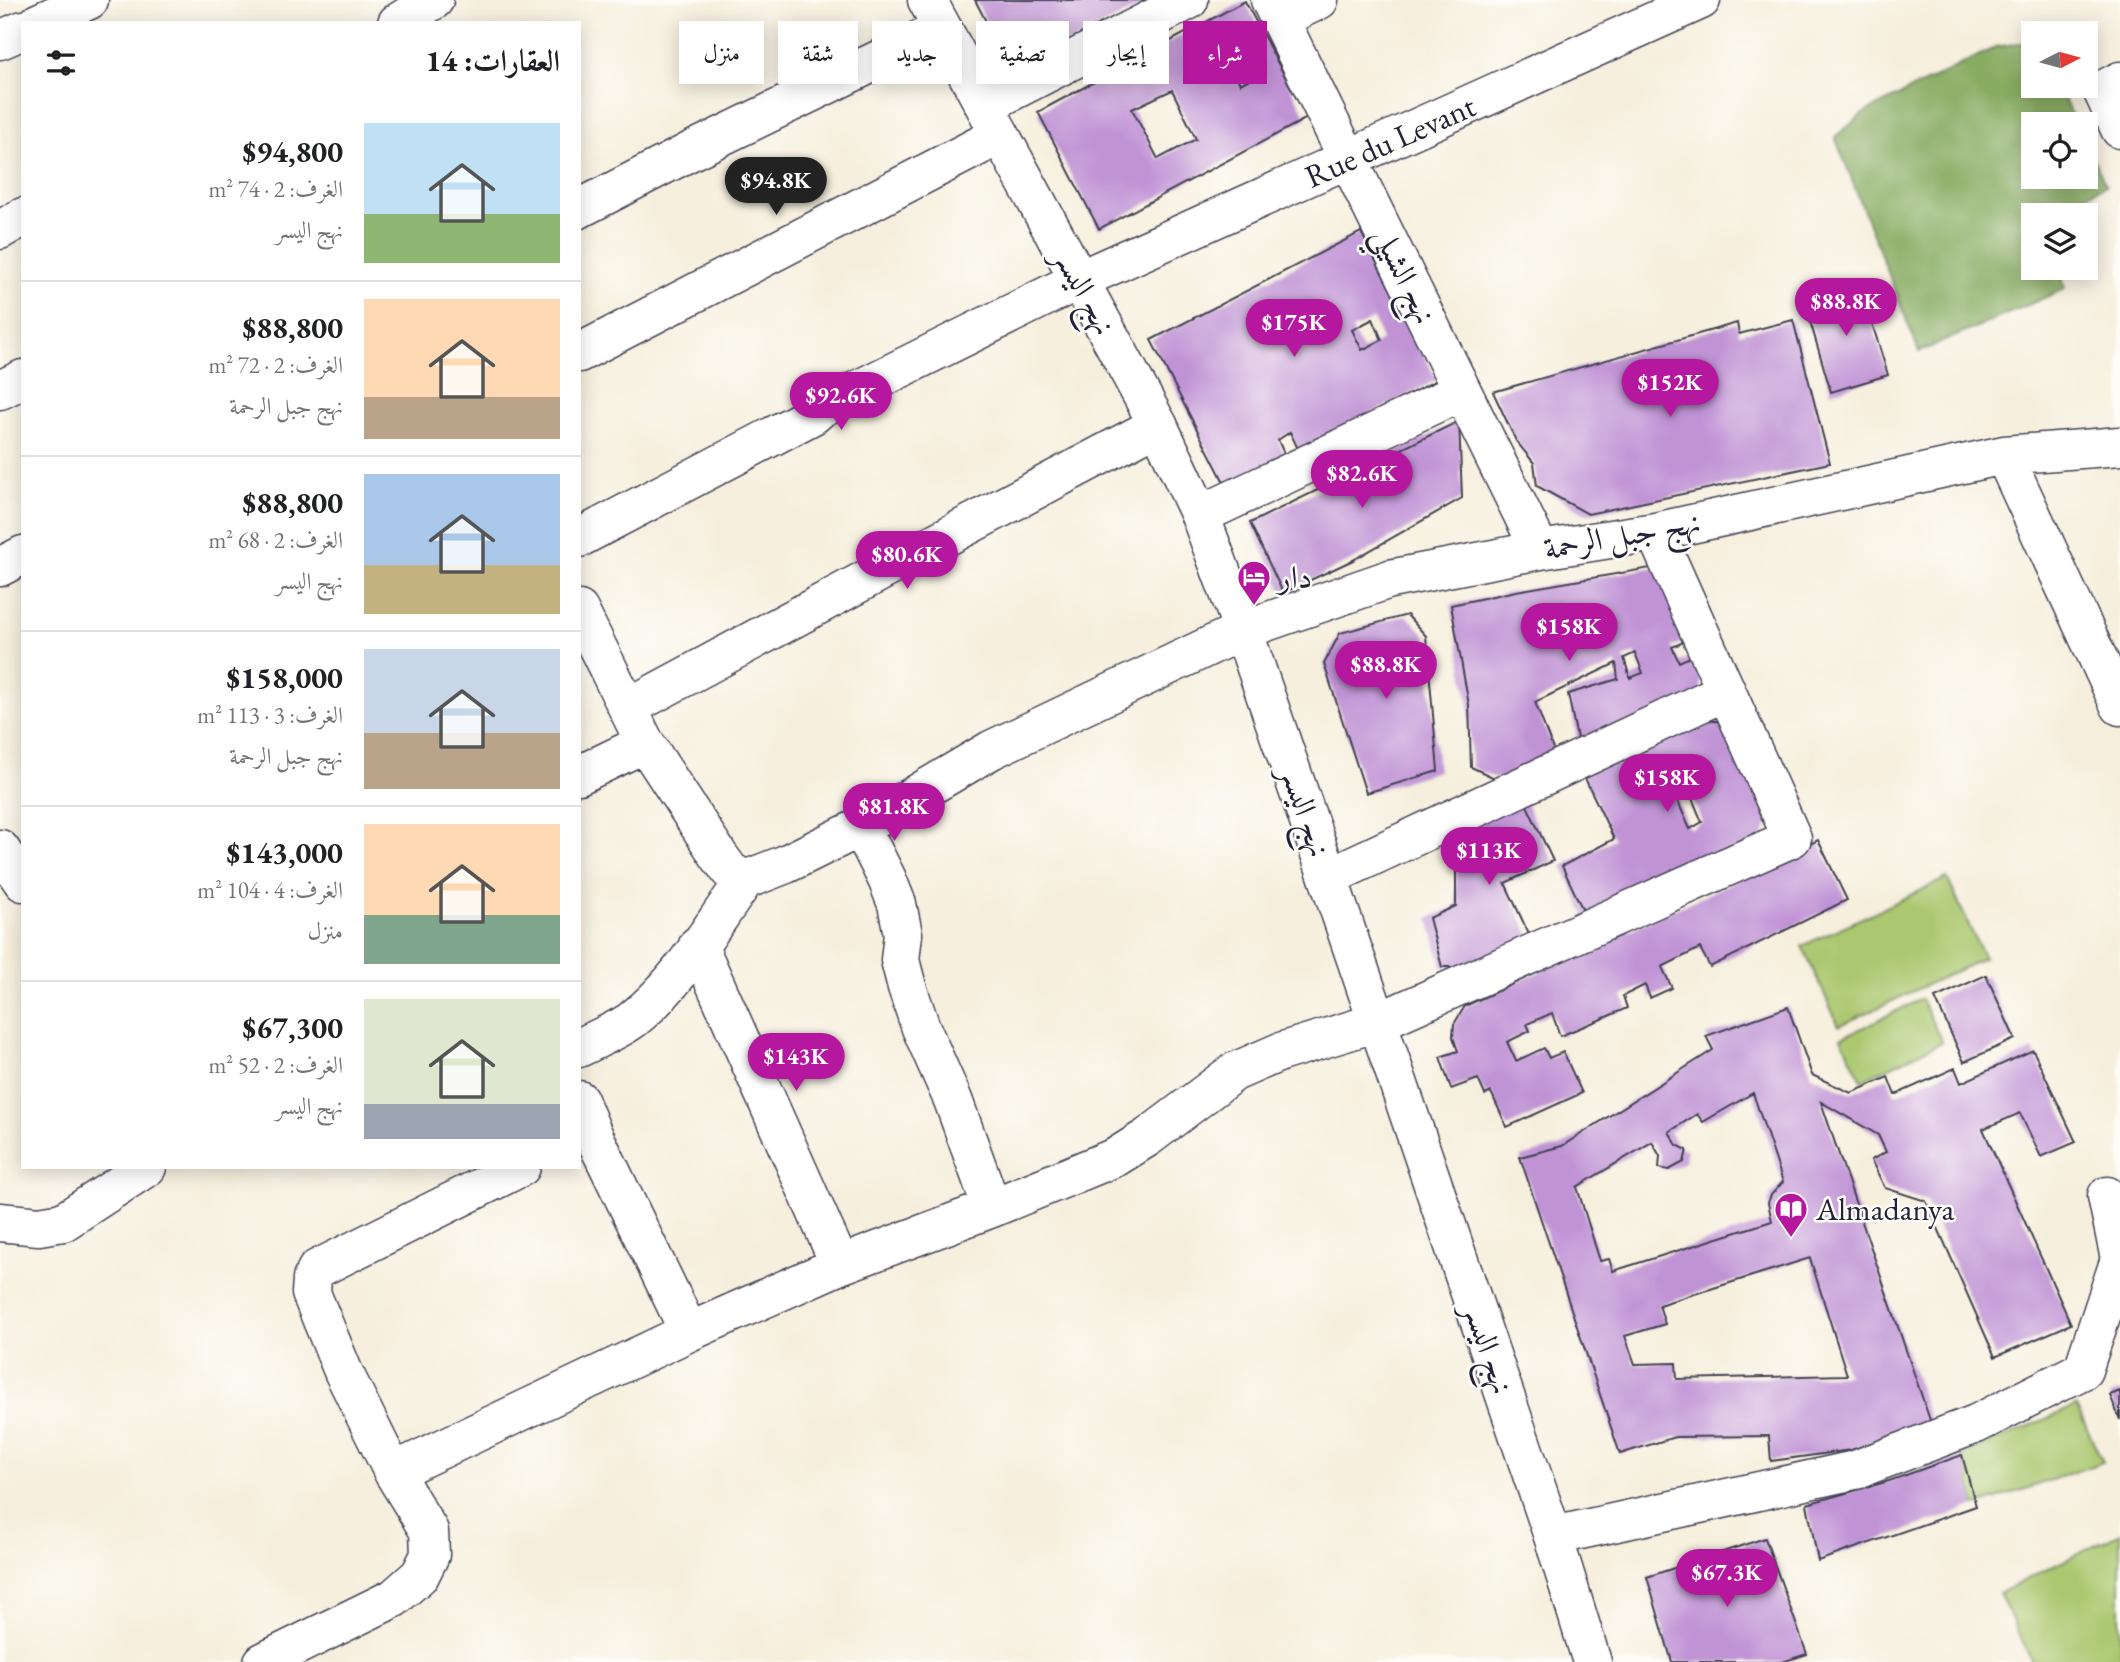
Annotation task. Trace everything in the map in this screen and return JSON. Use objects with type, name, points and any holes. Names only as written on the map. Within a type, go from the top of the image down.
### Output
[{"type":"street","points":[[18,0],[25,21]]},
{"type":"street","points":[[42,21],[89,0]]},
{"type":"street","points":[[400,21],[434,0]]},
{"type":"street","points":[[581,352],[992,120],[1189,0]]},
{"type":"street","points":[[1275,10],[1319,0]]},
{"type":"street","name":"Rue du Levant","points":[[581,537],[813,415],[821,408],[1079,280],[1700,0]]},
{"type":"street","name":"نهج الشيلي","points":[[1275,10],[1540,550]]},
{"type":"street","points":[[581,208],[693,150],[935,14]]},
{"type":"street","name":"نهج اليسر","points":[[935,14],[1158,425],[1200,516],[1243,630],[1378,1022],[1553,1536],[1592,1662]]},
{"type":"street","points":[[0,40],[21,31]]},
{"type":"street","points":[[2120,81],[2102,90],[2120,129]]},
{"type":"street","points":[[0,230],[21,218]]},
{"type":"street","points":[[0,390],[21,380]]},
{"type":"street","points":[[1200,516],[1462,391]]},
{"type":"street","points":[[629,707],[1158,425]]},
{"type":"street","name":"نهج جبل الرحمة","points":[[745,880],[786,864],[861,827],[991,750],[1243,630],[1390,579],[1540,550],[1655,532],[2004,455],[2120,446]]},
{"type":"street","points":[[2004,455],[2120,706]]},
{"type":"street","points":[[393,1472],[690,1332],[840,1265],[992,1208],[1116,1157],[1148,1137],[1234,1072],[1280,1052],[1378,1022],[1792,838],[1655,532]]},
{"type":"street","points":[[0,567],[21,556]]},
{"type":"street","points":[[581,616],[629,707],[645,744],[730,871],[745,880],[678,975],[657,999],[630,1021],[581,1047]]},
{"type":"street","points":[[1328,877],[1726,691]]},
{"type":"street","points":[[581,774],[645,744]]},
{"type":"street","points":[[861,827],[897,904],[903,934],[900,960],[907,987],[921,1028],[953,1100],[992,1208]]},
{"type":"street","points":[[0,849],[21,879]]},
{"type":"street","points":[[698,945],[840,1265]]},
{"type":"street","points":[[583,1124],[690,1332]]},
{"type":"street","points":[[0,1222],[39,1226],[63,1222],[144,1169]]},
{"type":"street","points":[[263,1662],[394,1598],[420,1575],[430,1555],[429,1531],[393,1472],[343,1371],[311,1293],[312,1279],[317,1269],[517,1169]]},
{"type":"street","points":[[1553,1536],[1855,1470],[1976,1424],[2083,1370],[2120,1259],[2107,1196]]},
{"type":"green space","points":[[2021,43],[2021,98],[2064,98],[2070,112],[2021,112],[2021,189],[2098,189],[2070,203],[2021,203],[2021,280],[2063,280],[2065,289],[1919,352],[1835,137],[1864,113],[1996,47]]},
{"type":"green space","points":[[2098,169],[2106,185],[2098,189]]},
{"type":"green space","points":[[1947,878],[1984,958],[1839,1026],[1802,946]]},
{"type":"green space","points":[[1921,999],[1942,1042],[1862,1080],[1841,1038]]},
{"type":"green space","points":[[2076,1406],[2103,1462],[1976,1506],[1962,1455]]},
{"type":"green space","points":[[2120,1533],[2120,1662],[2032,1662],[1999,1593]]},
{"type":"building","points":[[975,0],[1152,0],[1111,21],[1083,21],[1083,35],[1069,43],[1069,21],[986,21]]},
{"type":"building","points":[[1245,1],[1256,21],[1208,21]]},
{"type":"building","points":[[1183,34],[1183,84],[1267,84],[1267,43],[1307,118],[1099,229],[1038,112],[1090,84],[1169,84],[1169,42]],"holes":[[[1172,90],[1196,139],[1158,159],[1132,109]]]},
{"type":"building","points":[[1361,232],[1437,380],[1299,451],[1290,432],[1278,440],[1286,458],[1227,488],[1151,340]],"holes":[[[1373,319],[1382,340],[1362,350],[1352,330]]]},
{"type":"building","points":[[1860,284],[1888,375],[1831,392],[1804,301]]},
{"type":"building","points":[[1793,320],[1830,463],[1588,514],[1537,486],[1534,463],[1516,441],[1493,392],[1737,323],[1739,334]]},
{"type":"building","points":[[1459,421],[1462,498],[1353,560],[1283,593],[1250,523]]},
{"type":"building","points":[[1656,567],[1693,638],[1672,647],[1679,662],[1701,652],[1701,693],[1579,748],[1568,694],[1618,679],[1616,663],[1535,702],[1556,757],[1501,781],[1471,767],[1469,705],[1451,605]],"holes":[[[1635,653],[1643,673],[1630,678],[1624,658]]]},
{"type":"building","points":[[1407,615],[1426,636],[1438,771],[1366,793],[1324,664],[1340,633]]},
{"type":"building","points":[[1697,718],[1726,723],[1770,818],[1763,837],[1587,919],[1562,866],[1614,839],[1583,774]],"holes":[[[1692,774],[1701,794],[1692,798],[1702,822],[1690,829],[1670,784]]]},
{"type":"building","points":[[1524,799],[1553,861],[1505,883],[1533,943],[1459,967],[1442,967],[1429,918],[1456,906],[1456,830]]},
{"type":"building","points":[[1818,840],[1847,900],[1710,967],[1700,948],[1662,967],[1672,988],[1650,998],[1645,985],[1623,996],[1627,1008],[1604,1018],[1560,1036],[1552,1013],[1527,1024],[1530,1031],[1507,1042],[1516,1061],[1544,1048],[1549,1058],[1563,1052],[1582,1093],[1507,1127],[1491,1092],[1485,1095],[1478,1079],[1451,1089],[1440,1057],[1458,1051],[1453,1037],[1454,1024],[1465,1006]]},
{"type":"building","points":[[1986,975],[2015,1039],[1964,1062],[1935,998]]},
{"type":"building","name":"Almadanya","points":[[1788,1007],[1812,1075],[1851,1093],[1888,1077],[1895,1095],[1955,1068],[1961,1083],[2033,1050],[2076,1142],[2041,1157],[2020,1113],[1983,1129],[2071,1324],[1995,1357],[1926,1201],[1885,1188],[1871,1160],[1886,1152],[1878,1135],[1821,1102],[1931,1423],[1851,1450],[1771,1461],[1769,1436],[1675,1437],[1620,1454],[1520,1157],[1562,1146],[1713,1050],[1706,1036]],"holes":[[[1753,1093],[1783,1182],[1771,1195],[1768,1203],[1772,1221],[1613,1271],[1609,1259],[1600,1261],[1577,1187],[1652,1142],[1660,1156],[1659,1168],[1669,1170],[1684,1162],[1687,1150],[1677,1145],[1669,1132],[1697,1114],[1703,1122]],[[1810,1258],[1847,1375],[1677,1379],[1676,1363],[1635,1364],[1625,1336],[1665,1324],[1659,1305]]]},
{"type":"building","points":[[2120,1391],[2120,1420],[2110,1395]]},
{"type":"building","points":[[1962,1455],[1976,1506],[1818,1561],[1807,1504],[1889,1481]]},
{"type":"building","points":[[1765,1538],[1807,1654],[1782,1662],[1672,1662],[1647,1577]]},
{"type":"place","name":"دار","points":[[1254,607]]},
{"type":"place","name":"Almadanya","points":[[1791,1239]]}]
